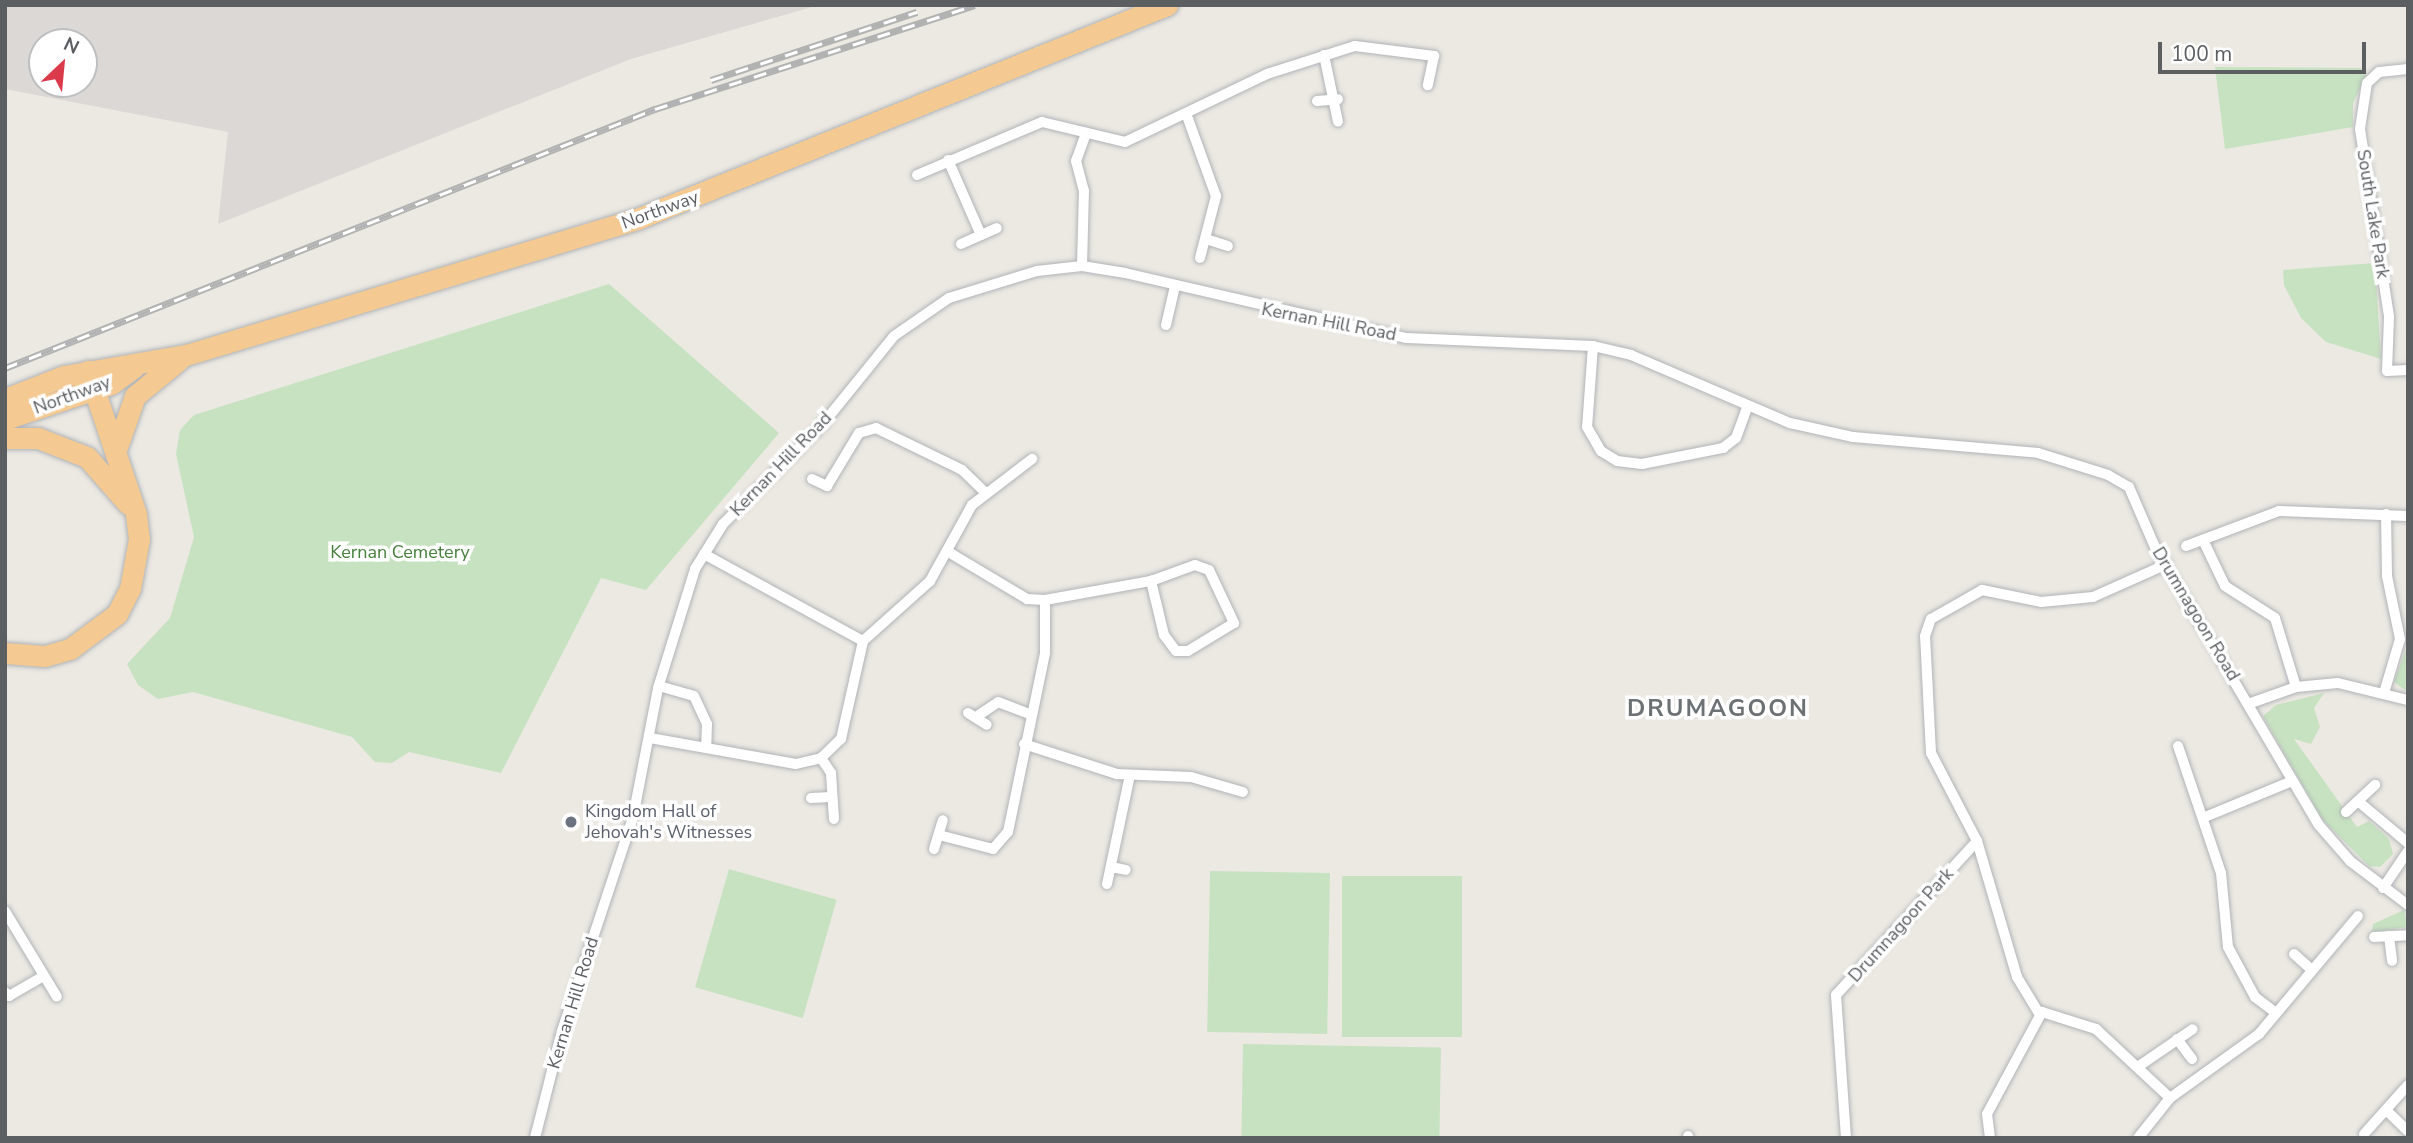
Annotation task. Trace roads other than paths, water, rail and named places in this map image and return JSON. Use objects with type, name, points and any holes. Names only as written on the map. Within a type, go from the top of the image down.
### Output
[{"type":"highway","name":"Northway","points":[[5,399],[186,355],[637,219],[1167,5]]},
{"type":"highway","points":[[117,447],[135,396],[186,355]]},
{"type":"highway","name":"Northway","points":[[5,419],[91,379]]},
{"type":"highway","points":[[5,411],[91,379],[117,447],[136,514],[137,561],[117,614],[70,649],[45,656],[5,653]]},
{"type":"highway","points":[[5,438],[38,438],[87,457],[136,514]]},
{"type":"street","points":[[917,175],[1042,122],[1125,142],[1187,116],[1267,74],[1355,46],[1434,56],[1428,85]]},
{"type":"street","points":[[1324,55],[1338,99],[1338,122]]},
{"type":"street","name":"South Lake Park","points":[[2408,69],[2379,72],[2367,83],[2360,129],[2389,317],[2387,371],[2408,370]]},
{"type":"street","points":[[1317,101],[1338,99]]},
{"type":"street","points":[[1187,116],[1216,196],[1200,258]]},
{"type":"street","points":[[1082,267],[1084,191],[1076,161],[1086,133]]},
{"type":"street","points":[[948,160],[981,235]]},
{"type":"street","points":[[961,244],[997,228]]},
{"type":"street","points":[[1206,239],[1228,246]]},
{"type":"street","name":"Kernan Hill Road","points":[[535,1138],[566,1020],[633,817],[659,686],[681,600],[704,554],[731,515],[822,425],[894,336],[949,298],[993,280],[1082,267],[1395,336],[1459,345],[1592,346],[1631,355],[1713,393]]},
{"type":"street","points":[[1166,325],[1175,286]]},
{"type":"street","points":[[1592,346],[1587,428],[1601,451],[1617,461],[1642,464],[1723,448],[1736,438],[1746,407]]},
{"type":"street","name":"Drumnagoon Road","points":[[1713,393],[1746,407],[1853,437],[2038,453],[2108,475],[2129,487],[2167,564],[2290,782],[2342,852],[2383,888],[2408,905]]},
{"type":"street","points":[[812,479],[827,486],[859,433],[876,428],[962,470],[985,492]]},
{"type":"street","points":[[650,738],[796,764],[821,758],[841,738],[863,641],[930,582],[985,492],[1032,459]]},
{"type":"street","points":[[2186,546],[2279,511],[2408,516]]},
{"type":"street","points":[[2384,693],[2404,639],[2387,576],[2386,514]]},
{"type":"street","points":[[2203,540],[2225,586],[2275,618],[2296,687]]},
{"type":"street","points":[[950,552],[1027,599],[1045,600],[1152,582],[1195,565],[1209,570],[1234,623],[1188,651],[1176,651],[1164,635],[1152,582]]},
{"type":"street","points":[[704,554],[863,641]]},
{"type":"street","points":[[2167,564],[2093,597],[2041,602],[1982,590],[1931,619],[1925,636],[1931,753],[1991,871],[1995,915],[2012,964],[2040,1015],[2096,1029],[2139,1066],[2170,1098]]},
{"type":"street","points":[[939,835],[998,847],[1016,804],[1030,714],[1043,674],[1045,600]]},
{"type":"street","points":[[2248,704],[2296,687],[2338,683],[2408,700]]},
{"type":"street","points":[[659,686],[694,696],[707,724],[706,747]]},
{"type":"street","points":[[987,724],[974,714],[998,702],[1030,714]]},
{"type":"street","points":[[1024,744],[1130,775],[1191,777],[1243,792]]},
{"type":"street","points":[[2178,746],[2205,817],[2221,873],[2228,947],[2255,997],[2276,1013]]},
{"type":"street","points":[[821,758],[831,773],[834,819]]},
{"type":"street","points":[[1107,884],[1130,775]]},
{"type":"street","points":[[2205,817],[2290,782]]},
{"type":"street","points":[[2346,812],[2375,785]]},
{"type":"street","points":[[811,798],[832,797]]},
{"type":"street","points":[[2359,802],[2408,843]]},
{"type":"street","points":[[934,849],[943,820]]},
{"type":"street","name":"Drumnagoon Park","points":[[1846,1138],[1836,995],[1977,841]]},
{"type":"street","points":[[2383,888],[2408,851]]},
{"type":"street","points":[[1111,867],[1126,870]]},
{"type":"street","points":[[5,911],[42,977],[57,997]]},
{"type":"street","points":[[2138,1138],[2170,1098],[2259,1034],[2358,916]]},
{"type":"street","points":[[2374,937],[2408,935]]},
{"type":"street","points":[[2389,936],[2392,961]]},
{"type":"street","points":[[2294,954],[2312,970]]},
{"type":"street","points":[[5,992],[9,996],[42,977]]},
{"type":"street","points":[[1990,1138],[1987,1114],[2040,1015]]},
{"type":"street","points":[[2139,1066],[2193,1028]]},
{"type":"street","points":[[2178,1039],[2192,1059]]},
{"type":"street","points":[[2364,1134],[2408,1085]]},
{"type":"street","points":[[2386,1110],[2408,1131]]},
{"type":"railway","points":[[5,368],[655,109],[975,5]]},
{"type":"railway","points":[[711,80],[917,12]]},
{"type":"place","name":"Kingdom Hall of Jehovah's Witnesses","points":[[571,822]]},
{"type":"district","name":"DRUMAGOON","points":[[1718,709]]},
{"type":"park label","name":"Kernan Cemetery","points":[[400,552]]}]
